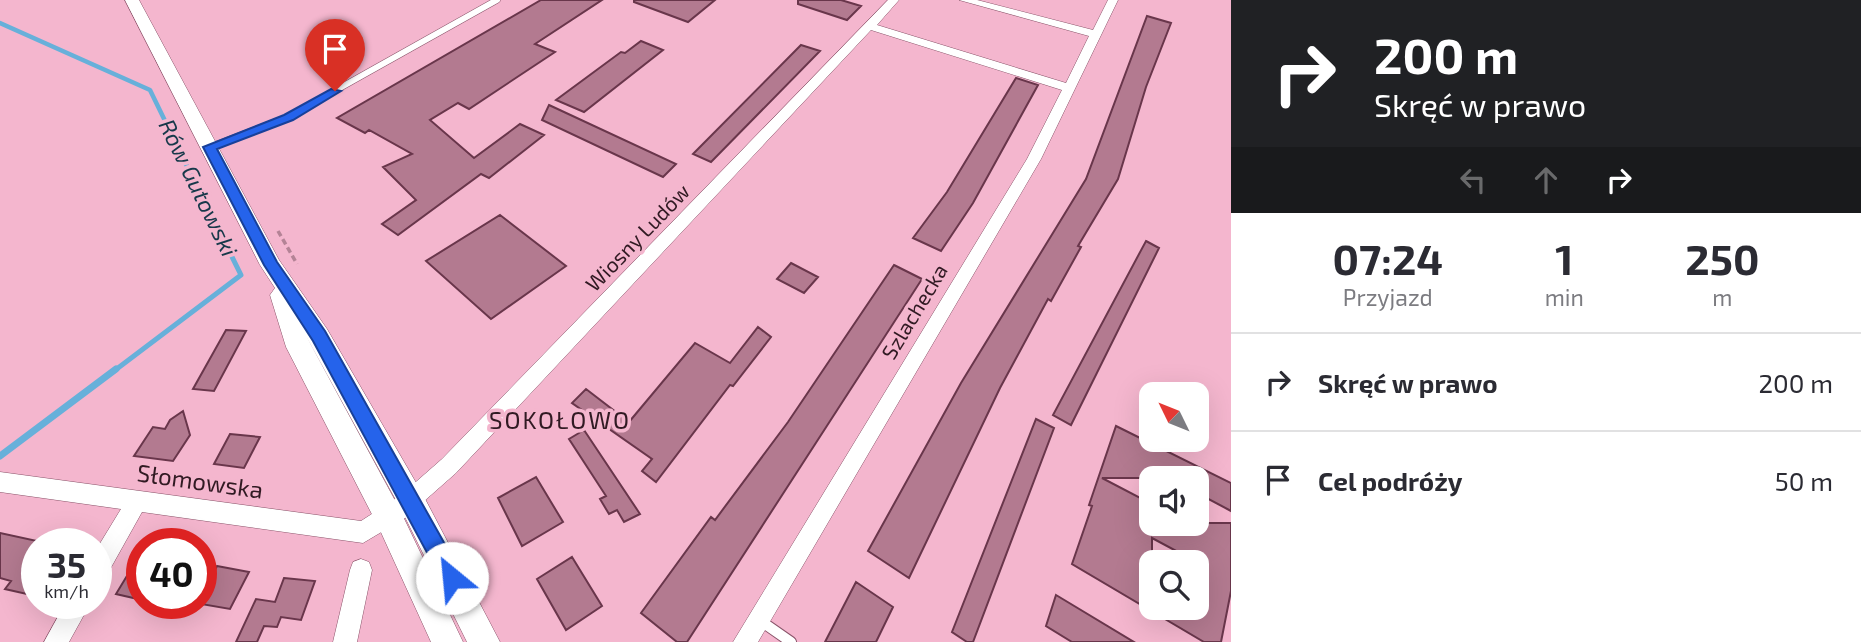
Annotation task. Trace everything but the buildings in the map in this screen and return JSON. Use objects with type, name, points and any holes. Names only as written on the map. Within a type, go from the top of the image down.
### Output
[{"type":"street","points":[[132,0],[271,265],[298,347],[484,642]]},
{"type":"street","name":"Wiosny Ludów","points":[[400,510],[894,0]]},
{"type":"street","points":[[964,0],[1096,34]]},
{"type":"street","name":"Szlachecka","points":[[745,642],[1034,159],[1113,0]]},
{"type":"street","points":[[869,26],[1069,88]]},
{"type":"street","name":"Słomowska","points":[[0,482],[363,532],[400,510]]},
{"type":"street","points":[[112,544],[138,499]]},
{"type":"street","points":[[400,510],[447,642]]},
{"type":"street","points":[[345,642],[361,569]]},
{"type":"street","points":[[56,642],[69,619]]},
{"type":"lane","points":[[210,147],[288,117],[497,0]]},
{"type":"lane","points":[[758,619],[790,642]]},
{"type":"waterway","name":"Rów Gutowski","points":[[0,23],[150,90],[185,162]]},
{"type":"waterway","name":"Rów Gutowski","points":[[114,371],[241,275],[184,160]]},
{"type":"waterway","name":"Rów Gutowski","points":[[0,456],[116,369]]},
{"type":"district","name":"SOKOŁOWO","points":[[560,421]]},
{"type":"route","points":[[335,91],[288,117],[210,147],[271,265],[319,336],[452,578]]}]
